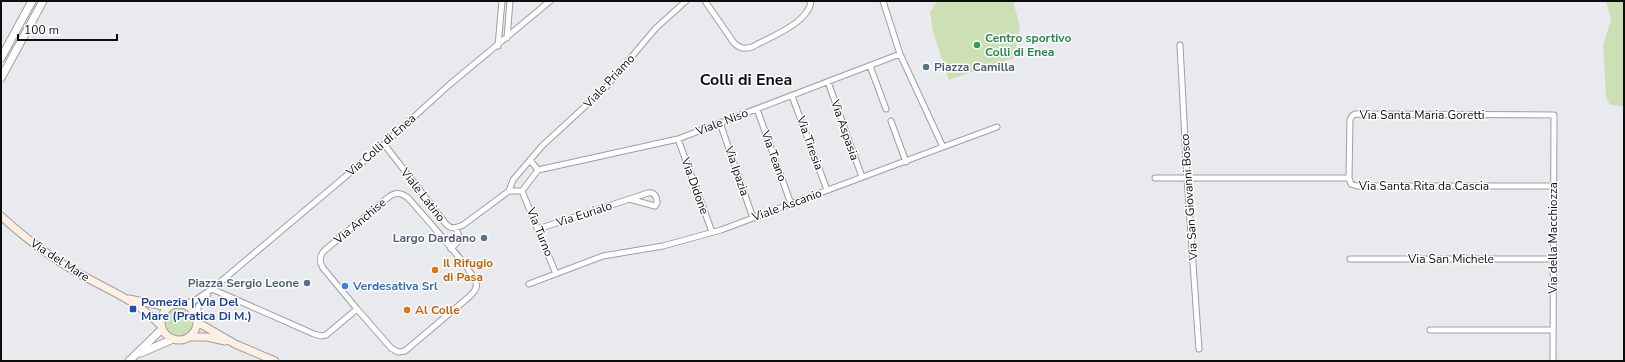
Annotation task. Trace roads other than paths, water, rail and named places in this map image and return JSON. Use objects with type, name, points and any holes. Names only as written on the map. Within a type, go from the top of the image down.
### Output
[{"type":"main road","name":"Via del Mare","points":[[1,216],[53,258],[94,282],[125,297],[150,315],[161,327]]},
{"type":"main road","name":"Via del Mare","points":[[125,297],[168,307]]},
{"type":"main road","points":[[235,344],[197,320],[191,308],[183,304],[173,304],[168,307],[161,317],[161,327],[164,334],[173,339],[207,337],[235,344],[275,361]]},
{"type":"main road","points":[[189,337],[195,329],[197,320]]},
{"type":"street","points":[[1,58],[32,1]]},
{"type":"street","points":[[1,78],[43,1]]},
{"type":"street","points":[[498,46],[502,1]]},
{"type":"street","points":[[507,38],[510,1]]},
{"type":"street","name":"Via Colli di Enea","points":[[183,304],[194,300],[212,289],[384,144],[449,85],[498,46],[550,1]]},
{"type":"street","name":"Viale Priamo","points":[[509,191],[513,180],[530,160],[548,141],[606,88],[654,31],[686,1]]},
{"type":"street","points":[[705,1],[734,43],[738,47],[744,48],[752,46],[800,20],[808,12],[811,1]]},
{"type":"street","points":[[883,1],[900,54],[943,147]]},
{"type":"street","name":"Via San Giovanni Bosco","points":[[1180,45],[1187,178],[1199,349]]},
{"type":"street","name":"Viale Niso","points":[[538,170],[678,139],[900,54]]},
{"type":"street","points":[[870,66],[886,109]]},
{"type":"street","name":"Via Aspasia","points":[[828,82],[862,177]]},
{"type":"street","name":"Via Tiresia","points":[[792,96],[827,190]]},
{"type":"street","name":"Via Teano","points":[[757,109],[791,204]]},
{"type":"street","name":"Via Santa Maria Goretti","points":[[1349,178],[1350,122],[1352,116],[1355,114],[1554,115]]},
{"type":"street","name":"Via della Macchiozza","points":[[1553,361],[1554,115]]},
{"type":"street","points":[[891,121],[906,162]]},
{"type":"street","name":"Via Ipazia","points":[[720,123],[754,218]]},
{"type":"street","name":"Viale Ascanio","points":[[529,284],[603,256],[663,246],[754,218],[997,127]]},
{"type":"street","name":"Via Didone","points":[[678,139],[712,232]]},
{"type":"street","name":"Viale Latino","points":[[384,144],[447,225],[456,228],[462,225],[509,191]]},
{"type":"street","points":[[509,191],[522,191],[538,170],[530,160]]},
{"type":"street","name":"Via Santa Rita da Cascia","points":[[1155,178],[1349,178],[1351,184],[1356,186],[1554,186]]},
{"type":"street","name":"Via Turno","points":[[522,191],[556,274]]},
{"type":"street","name":"Via Eurialo","points":[[538,229],[629,199],[652,192],[655,195],[657,204],[653,206],[629,199]]},
{"type":"street","name":"Via Anchise","points":[[400,193],[407,197],[474,276],[477,284],[476,289],[470,296],[405,351],[398,352],[391,348],[357,309],[323,268],[320,263],[321,256],[325,250],[392,195],[400,193]]},
{"type":"street","points":[[451,249],[460,238],[456,228]]},
{"type":"street","name":"Via San Michele","points":[[1350,259],[1553,259]]},
{"type":"street","points":[[212,289],[321,336],[328,334],[357,309]]},
{"type":"street","name":"Via Colli di Enea","points":[[197,320],[200,304],[212,289]]},
{"type":"street","points":[[131,359],[161,327]]},
{"type":"street","points":[[1430,330],[1553,330]]},
{"type":"street","points":[[131,359],[149,349],[173,339]]},
{"type":"place","name":"Centro sportivo Colli di Enea","points":[[977,45]]},
{"type":"place","name":"Piazza Camilla","points":[[926,67]]},
{"type":"place","name":"Largo Dardano","points":[[484,238]]},
{"type":"place","name":"Il Rifugio di Pasa","points":[[435,270]]},
{"type":"place","name":"Piazza Sergio Leone","points":[[307,283]]},
{"type":"place","name":"Verdesativa Srl","points":[[345,286]]},
{"type":"place","name":"Pomezia | Via Del Mare (Pratica Di M.)","points":[[133,309]]},
{"type":"place","name":"Al Colle","points":[[407,310]]},
{"type":"district","name":"Colli di Enea","points":[[746,79]]}]
